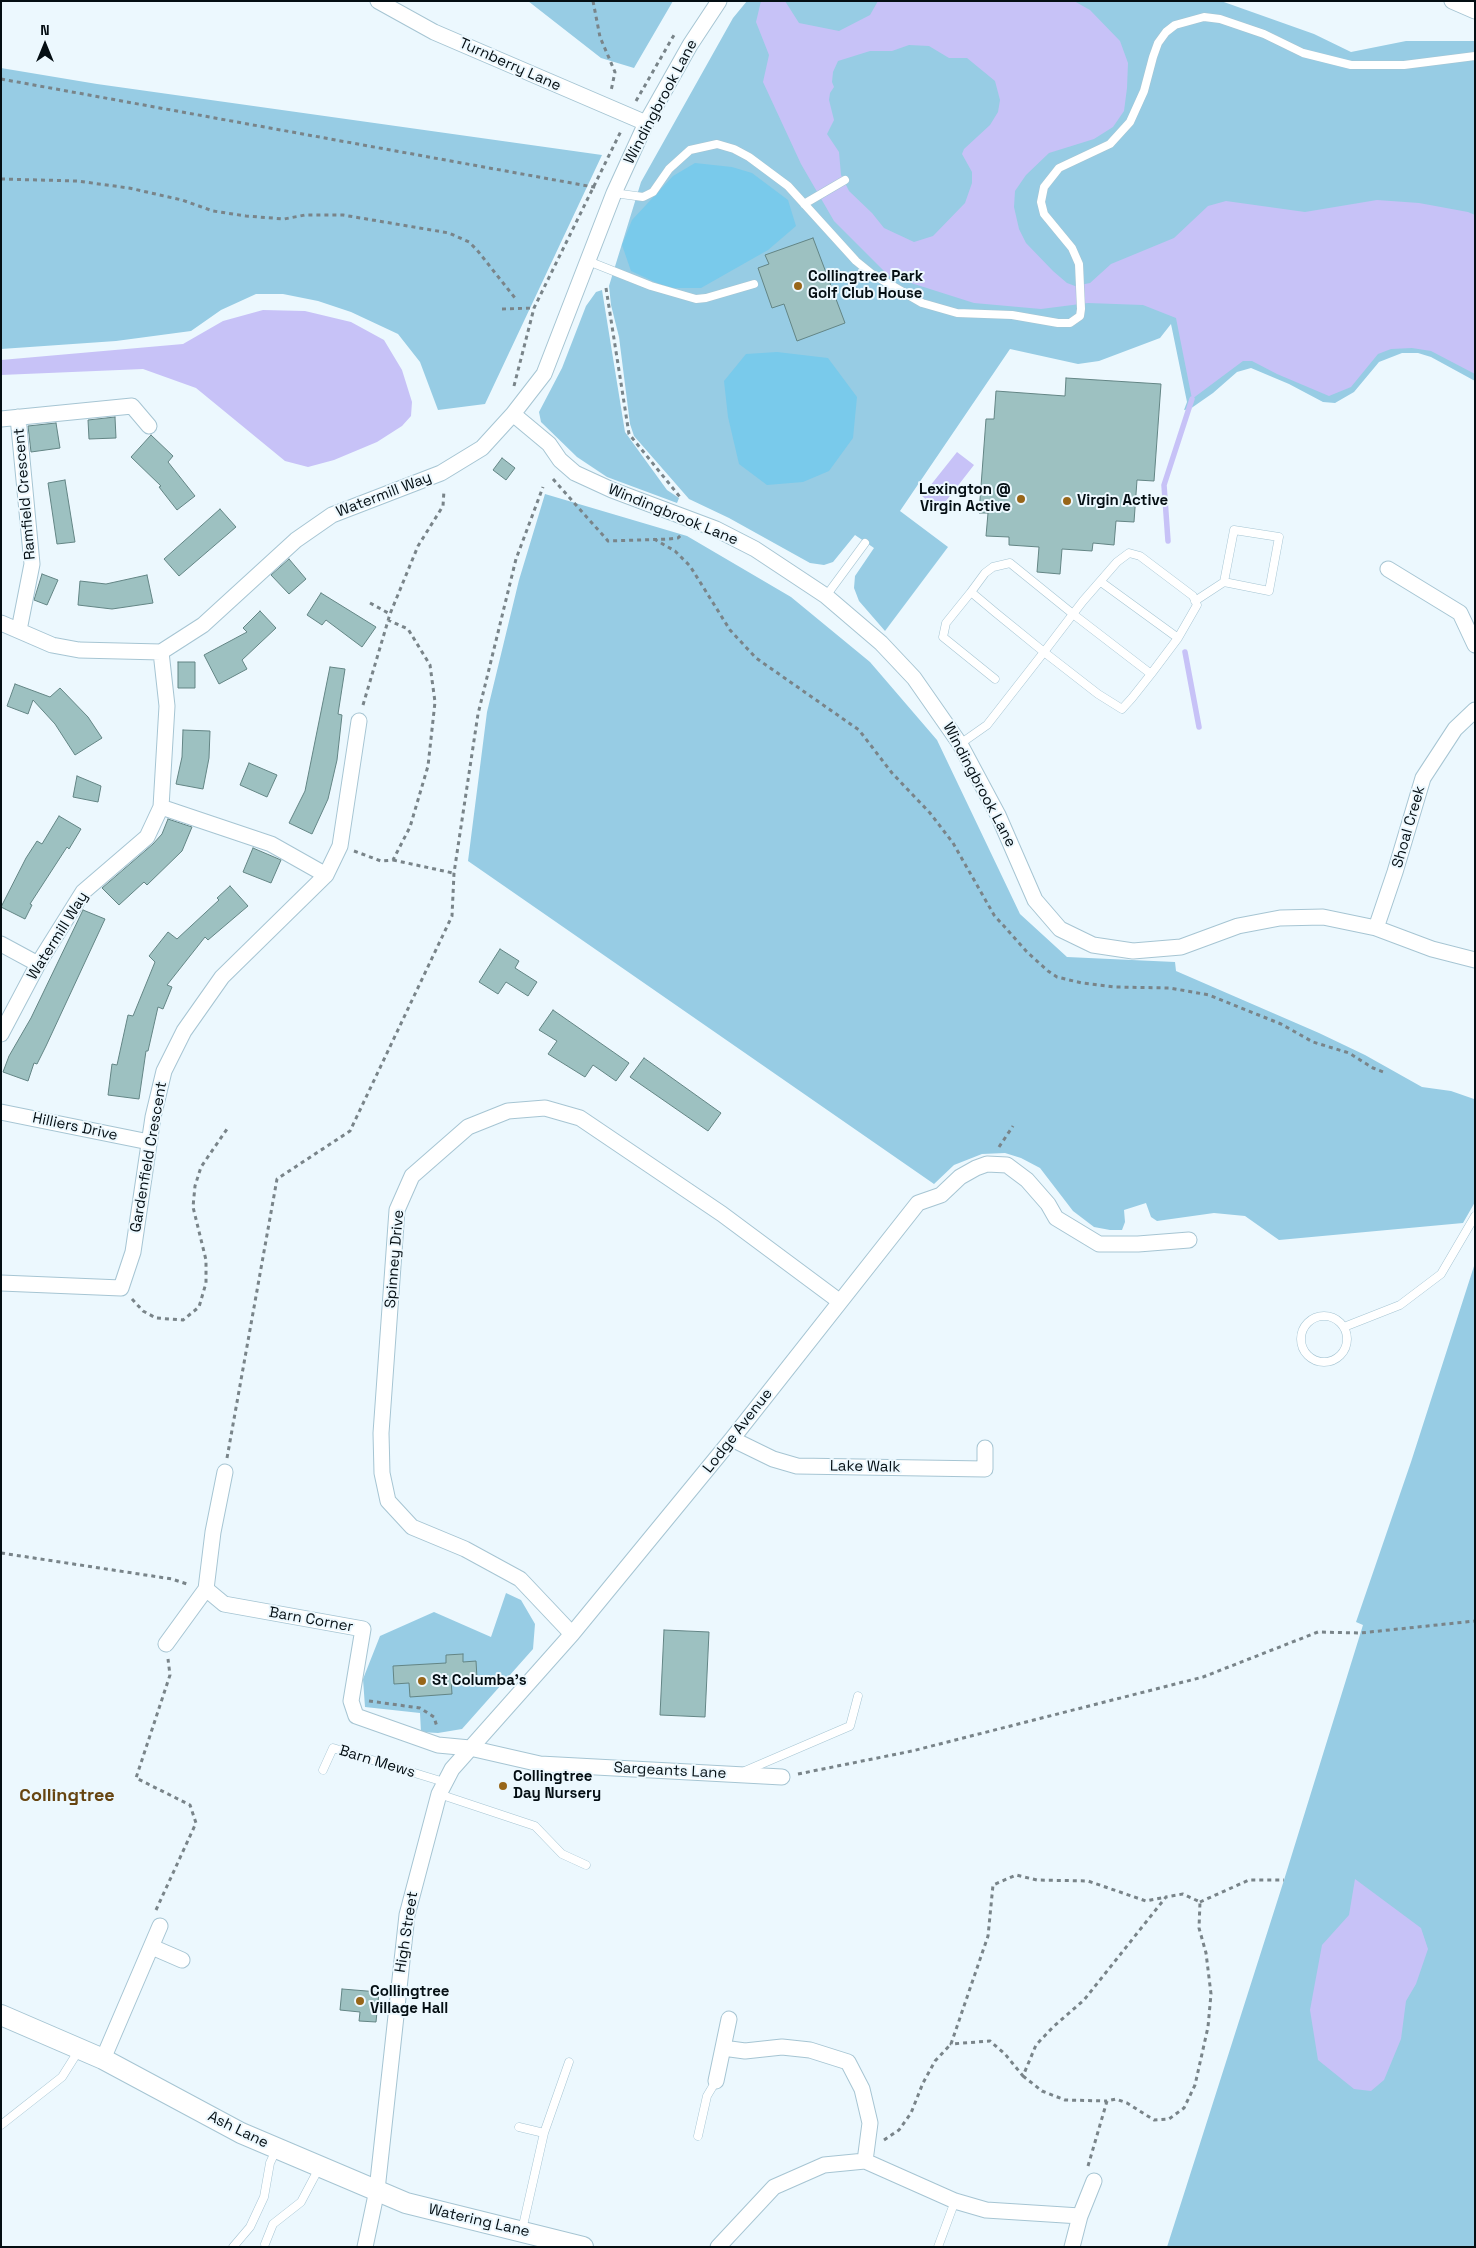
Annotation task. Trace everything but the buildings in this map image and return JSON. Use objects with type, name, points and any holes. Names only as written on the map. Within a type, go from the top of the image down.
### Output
[{"type":"street","name":"Turnberry Lane","points":[[378,1],[434,32],[646,123]]},
{"type":"street","name":"Windingbrook Lane","points":[[719,1],[690,45],[646,123],[614,193],[544,374],[513,414],[549,444],[560,460],[575,473],[612,490],[716,530],[755,549],[826,596],[881,643],[914,678],[960,744],[998,815],[1035,900],[1060,929],[1093,945],[1133,951],[1181,947],[1238,926],[1280,918],[1323,917],[1376,928],[1432,949],[1475,960]]},
{"type":"street","points":[[1452,1],[1475,11]]},
{"type":"street","name":"Ramfield Crescent","points":[[1,419],[132,406],[149,426]]},
{"type":"street","name":"Watermill Way","points":[[1,1034],[38,964],[83,892],[146,837],[161,807],[167,706],[161,652],[203,626],[296,540],[332,515],[441,473],[482,448],[513,414]]},
{"type":"street","name":"Ramfield Crescent","points":[[18,418],[32,564],[19,630]]},
{"type":"street","points":[[1388,569],[1460,613],[1475,645]]},
{"type":"street","points":[[1,623],[52,645],[79,650],[161,652]]},
{"type":"street","name":"Shoal Creek","points":[[1376,928],[1423,778],[1455,729],[1475,710]]},
{"type":"street","name":"Gardenfield Crescent","points":[[121,1288],[133,1252],[149,1142],[164,1071],[184,1031],[222,977],[326,875],[340,846],[359,720]]},
{"type":"street","points":[[161,807],[271,844],[326,875]]},
{"type":"street","points":[[1,944],[38,964]]},
{"type":"street","name":"Spinney Drive","points":[[572,1634],[520,1579],[465,1549],[412,1527],[388,1501],[382,1473],[381,1433],[396,1219],[397,1210],[412,1176],[468,1127],[508,1111],[545,1108],[580,1118],[722,1214],[839,1302]]},
{"type":"street","name":"Hilliers Drive","points":[[1,1112],[149,1142]]},
{"type":"street","points":[[987,1164],[1007,1165],[1027,1180],[1048,1204],[1056,1218],[1099,1244],[1138,1244],[1189,1240]]},
{"type":"street","name":"Lodge Avenue","points":[[470,1748],[572,1634],[732,1439],[918,1202],[940,1195],[960,1177],[987,1164]]},
{"type":"street","points":[[1,1283],[121,1288]]},
{"type":"street","name":"Lake Walk","points":[[732,1439],[773,1459],[797,1466],[984,1468],[985,1448]]},
{"type":"street","points":[[166,1644],[206,1590],[213,1532],[225,1472]]},
{"type":"street","name":"Barn Corner","points":[[206,1590],[224,1604],[363,1629],[351,1701]]},
{"type":"street","points":[[351,1701],[356,1716],[438,1745],[470,1748]]},
{"type":"street","name":"Sargeants Lane","points":[[470,1748],[540,1764],[782,1777]]},
{"type":"street","name":"High Street","points":[[365,2247],[377,2190],[407,1915],[442,1788],[470,1748]]},
{"type":"street","points":[[103,2059],[160,1926]]},
{"type":"street","points":[[152,1947],[182,1960]]},
{"type":"street","name":"Ash Lane","points":[[1,2015],[103,2059],[193,2108],[276,2148],[377,2190]]},
{"type":"street","points":[[716,2081],[729,2019]]},
{"type":"street","points":[[723,2048],[745,2051],[782,2047],[810,2050],[848,2062],[862,2089],[870,2123],[865,2161]]},
{"type":"street","points":[[718,2247],[774,2187],[824,2165],[865,2161],[955,2201],[986,2210],[1080,2216]]},
{"type":"street","points":[[1072,2247],[1080,2216],[1094,2181]]},
{"type":"street","name":"Watering Lane","points":[[377,2190],[406,2203],[462,2219],[522,2230],[583,2247]]},
{"type":"lane","points":[[614,193],[643,197],[653,192],[679,158],[690,150],[717,144],[749,157],[788,186],[856,261],[872,274],[922,303],[957,314],[1012,315],[1058,323],[1077,320],[1081,309],[1078,257],[1044,214],[1041,202],[1044,187],[1059,168],[1110,144],[1130,122],[1144,91],[1152,57],[1158,43],[1166,32],[1175,25],[1204,17],[1220,19],[1264,34],[1310,56],[1351,65],[1404,65],[1475,56]]},
{"type":"lane","points":[[804,204],[845,180]]},
{"type":"lane","points":[[588,261],[651,286],[696,299],[706,298],[754,284]]},
{"type":"lane","points":[[1195,601],[1224,582],[1269,591],[1279,537],[1234,530],[1224,582]]},
{"type":"lane","points":[[826,596],[865,543]]},
{"type":"lane","points":[[960,744],[987,725],[1044,652],[1073,614],[1117,562],[1129,553],[1140,556],[1193,596],[1197,605],[1178,638],[1122,709],[1098,694],[1044,652],[971,592]]},
{"type":"lane","points":[[995,679],[943,637],[946,623],[985,573],[993,567],[1010,563],[1151,674]]},
{"type":"lane","points":[[1101,582],[1178,638]]},
{"type":"lane","points":[[1344,1327],[1400,1305],[1441,1274],[1475,1216]]},
{"type":"lane","points":[[1325,1315],[1339,1321],[1344,1327],[1347,1334],[1345,1350],[1334,1360],[1318,1362],[1305,1353],[1300,1339],[1305,1324],[1310,1319],[1325,1315]]},
{"type":"lane","points":[[736,1774],[850,1726],[858,1696]]},
{"type":"lane","name":"Barn Mews","points":[[323,1770],[333,1748],[442,1788]]},
{"type":"lane","points":[[442,1788],[535,1826],[562,1854],[586,1865]]},
{"type":"lane","points":[[1,2125],[62,2077],[80,2048]]},
{"type":"lane","points":[[522,2230],[544,2133],[569,2062]]},
{"type":"lane","points":[[698,2136],[707,2096],[716,2081]]},
{"type":"lane","points":[[519,2127],[544,2133]]},
{"type":"lane","points":[[233,2247],[250,2227],[264,2197],[270,2163],[276,2148]]},
{"type":"lane","points":[[265,2244],[273,2224],[301,2202],[320,2166]]},
{"type":"lane","points":[[938,2247],[955,2201]]},
{"type":"path","points":[[593,1],[600,37],[615,72],[614,84],[603,105]]},
{"type":"path","points":[[1,79],[594,186],[614,193]]},
{"type":"path","points":[[513,414],[514,379],[520,364],[534,308],[628,116]]},
{"type":"path","points":[[1,179],[77,181],[129,188],[182,200],[213,211],[246,216],[284,219],[306,215],[343,215],[449,233],[469,242],[477,250],[514,298]]},
{"type":"path","points":[[606,288],[629,434],[684,501]]},
{"type":"path","points":[[502,309],[534,308]]},
{"type":"path","points":[[359,720],[390,614],[418,546],[443,506],[444,482],[441,473]]},
{"type":"path","points":[[551,475],[608,541],[678,538],[684,526]]},
{"type":"path","points":[[225,1472],[277,1179],[350,1132],[452,916],[454,873],[478,714],[516,559],[543,487]]},
{"type":"path","points":[[654,539],[675,551],[690,566],[730,630],[745,648],[777,674],[859,730],[892,773]]},
{"type":"path","points":[[370,603],[390,614]]},
{"type":"path","points":[[388,620],[408,629],[430,665],[435,702],[428,766],[420,797],[410,828],[393,860]]},
{"type":"path","points":[[340,846],[381,861],[393,860],[454,873]]},
{"type":"path","points":[[987,1164],[1014,1126]]},
{"type":"path","points":[[121,1288],[143,1311],[156,1318],[182,1320],[199,1307],[206,1283],[206,1260],[193,1207],[195,1186],[201,1167],[227,1129]]},
{"type":"path","points":[[1,1554],[172,1579],[206,1590]]},
{"type":"path","points":[[782,1777],[912,1751],[1203,1677],[1318,1632],[1360,1633],[1475,1622]]},
{"type":"path","points":[[160,1926],[155,1912],[196,1823],[190,1805],[136,1778],[170,1675],[166,1644]]},
{"type":"path","points":[[351,1701],[396,1703],[420,1708],[434,1716],[438,1732],[438,1745]]},
{"type":"path","points":[[865,2161],[886,2138],[899,2130],[911,2113],[923,2083],[935,2061],[951,2044],[988,1936],[993,1885],[1016,1875],[1037,1880],[1088,1881],[1146,1901],[1183,1894],[1200,1902],[1249,1880],[1284,1880]]},
{"type":"path","points":[[1023,2076],[1036,2045],[1053,2027],[1084,2000],[1166,1897]]},
{"type":"path","points":[[951,2044],[990,2041],[1005,2054],[1023,2076],[1042,2091],[1065,2100],[1107,2101],[1116,2099],[1127,2103],[1154,2120],[1169,2119],[1184,2108],[1195,2085],[1208,2027],[1210,1994],[1206,1953],[1199,1928],[1200,1902]]},
{"type":"path","points":[[1094,2181],[1087,2164],[1107,2101]]},
{"type":"shaded area","points":[[528,1],[673,1],[634,68],[601,58]]},
{"type":"shaded area","points":[[747,1],[1221,1],[1314,34],[1351,52],[1406,41],[1475,41],[1475,381],[1431,357],[1418,353],[1402,353],[1379,362],[1354,392],[1335,403],[1323,402],[1289,384],[1251,368],[1237,372],[1213,393],[1190,409],[1184,410],[1187,402],[1171,324],[1160,338],[1099,361],[1078,364],[1010,349],[900,511],[948,547],[885,631],[859,601],[854,588],[855,576],[874,548],[855,535],[833,562],[824,565],[810,563],[729,518],[689,499],[634,436],[630,424],[619,337],[611,305],[609,286],[641,182],[733,18]]},
{"type":"shaded area","points":[[761,1],[785,1],[799,23],[839,31],[870,15],[878,1],[1074,1],[1090,10],[1120,41],[1128,63],[1127,88],[1124,111],[1113,127],[1094,139],[1049,153],[1026,175],[1015,191],[1014,207],[1019,229],[1026,243],[1053,271],[1067,283],[1075,286],[1090,283],[1111,264],[1174,238],[1208,206],[1226,201],[1305,212],[1377,200],[1419,203],[1468,212],[1475,215],[1475,374],[1431,351],[1412,348],[1391,349],[1378,354],[1351,387],[1329,396],[1252,361],[1243,361],[1192,399],[1176,318],[1143,305],[1088,303],[1041,309],[974,303],[889,276],[834,221],[801,164],[763,82],[769,55],[756,22]],"holes":[[[909,45],[929,46],[949,58],[967,58],[995,81],[1000,100],[998,112],[990,125],[964,149],[962,154],[972,172],[972,183],[965,203],[933,236],[914,242],[884,228],[872,213],[849,191],[841,175],[839,152],[827,134],[834,120],[829,100],[830,93],[834,87],[832,82],[833,72],[838,61],[870,51],[892,51]]]},
{"type":"shaded area","points":[[1,68],[97,84],[602,155],[485,404],[438,410],[420,362],[398,334],[351,312],[318,301],[283,294],[256,294],[221,310],[191,331],[116,341],[1,349]]},
{"type":"shaded area","points":[[695,163],[732,167],[752,173],[788,200],[796,226],[768,250],[701,288],[668,288],[631,271],[622,245],[632,220],[673,176]]},
{"type":"shaded area","points":[[602,290],[625,432],[667,490],[679,498],[677,503],[607,477],[577,457],[541,422],[539,412],[562,368],[586,306],[596,292]]},
{"type":"shaded area","points":[[263,310],[305,311],[351,322],[384,340],[402,370],[412,402],[411,416],[402,426],[377,442],[334,460],[308,467],[285,461],[196,388],[143,369],[1,375],[1,360],[183,344],[223,321]]},
{"type":"shaded area","points":[[777,352],[828,358],[857,397],[853,438],[829,471],[803,482],[767,485],[739,464],[728,417],[724,381],[746,354]]},
{"type":"shaded area","points":[[957,452],[974,465],[939,510],[922,496]]},
{"type":"shaded area","points":[[545,494],[687,536],[791,597],[870,662],[937,740],[1020,914],[1067,957],[1175,962],[1176,971],[1319,1033],[1365,1055],[1422,1087],[1451,1091],[1474,1099],[1475,1202],[1463,1223],[1279,1240],[1245,1216],[1214,1213],[1157,1221],[1151,1217],[1146,1203],[1124,1210],[1125,1222],[1122,1230],[1110,1230],[1094,1227],[1073,1211],[1040,1168],[1021,1158],[1005,1153],[982,1154],[954,1165],[934,1184],[468,861],[487,712],[519,580]]},
{"type":"shaded area","points":[[1475,1263],[1475,2247],[1167,2247],[1363,1625],[1356,1622],[1411,1462]]},
{"type":"shaded area","points":[[506,1593],[521,1600],[535,1624],[533,1649],[462,1729],[438,1733],[421,1732],[420,1713],[365,1707],[363,1679],[380,1636],[434,1612],[491,1637]]},
{"type":"shaded area","points":[[1355,1879],[1421,1928],[1428,1949],[1416,1984],[1406,2001],[1401,2039],[1384,2080],[1371,2091],[1354,2089],[1318,2060],[1310,2010],[1322,1945],[1349,1915]]},
{"type":"waterway","points":[[1168,541],[1164,485],[1192,399]]},
{"type":"waterway","points":[[1185,652],[1199,727]]},
{"type":"place","name":"Collingtree Park Golf Club House","points":[[798,286]]},
{"type":"place","name":"Lexington @ Virgin Active","points":[[1021,499]]},
{"type":"place","name":"Virgin Active","points":[[1067,501]]},
{"type":"place","name":"St Columba's","points":[[422,1681]]},
{"type":"place","name":"Collingtree Day Nursery","points":[[503,1786]]},
{"type":"place","name":"Collingtree Village Hall","points":[[360,2001]]},
{"type":"district","name":"Collingtree","points":[[67,1796]]}]
